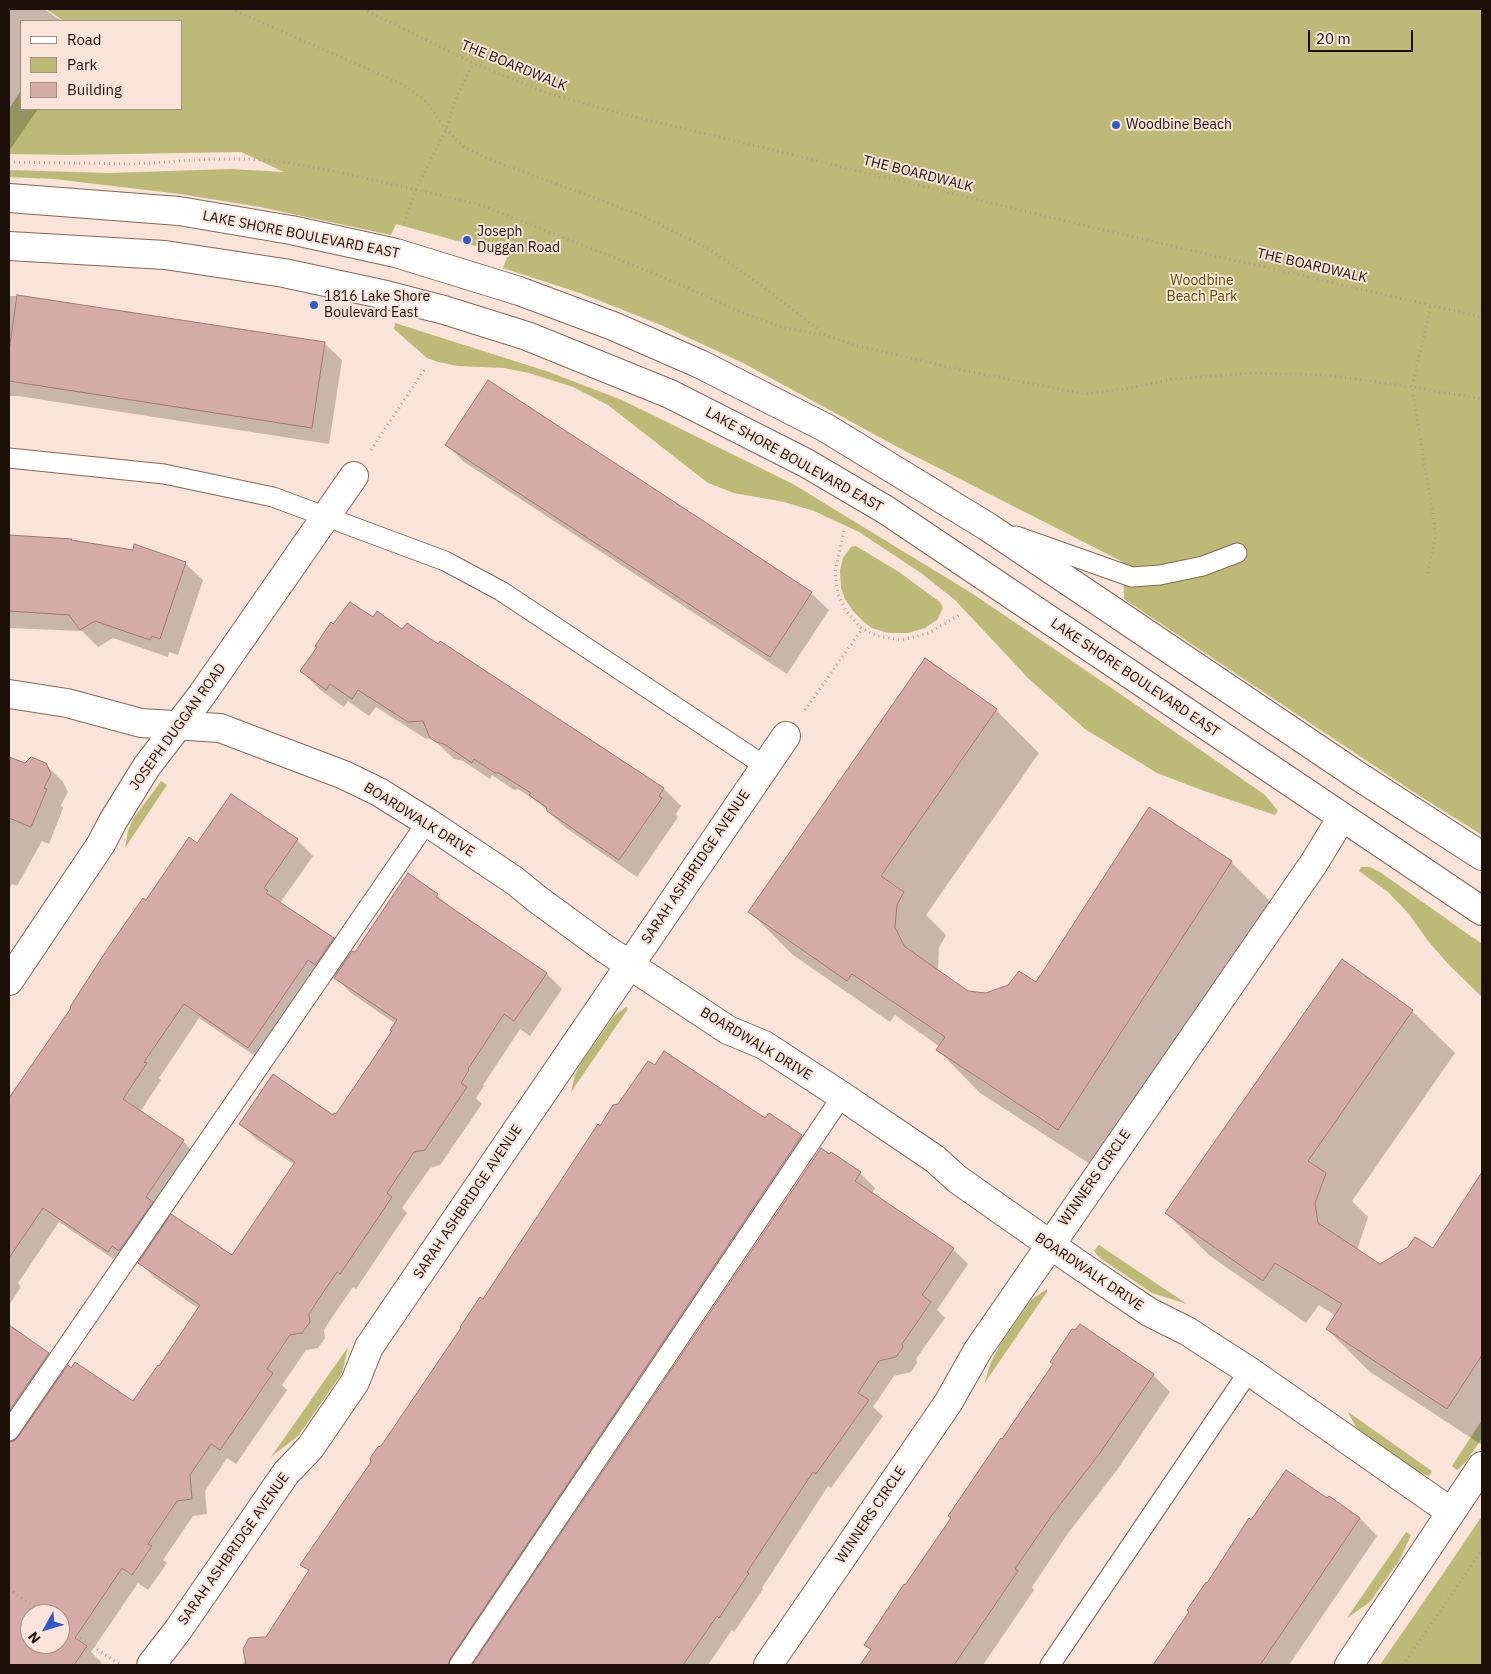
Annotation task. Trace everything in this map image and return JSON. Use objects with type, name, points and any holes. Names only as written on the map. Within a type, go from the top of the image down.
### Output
[{"type":"main road","name":"LAKE SHORE BOULEVARD EAST","points":[[9,198],[179,211],[292,230],[396,253],[519,292],[613,326],[700,364],[826,428],[988,527],[1342,765],[1479,852]]},
{"type":"main road","name":"LAKE SHORE BOULEVARD EAST","points":[[9,246],[165,255],[284,273],[386,295],[444,310],[526,336],[670,394],[806,464],[886,510],[1482,911]]},
{"type":"main road","name":"JOSEPH DUGGAN ROAD","points":[[9,981],[102,844],[113,821],[147,766],[201,696],[354,476]]},
{"type":"main road","name":"BOARDWALK DRIVE","points":[[9,694],[67,703],[141,724],[220,728],[335,772],[379,792],[515,881],[536,899],[728,1030],[764,1045],[842,1096],[935,1159],[956,1179],[1049,1245],[1149,1312],[1188,1331],[1249,1371],[1451,1512]]},
{"type":"main road","name":"SARAH ASHBRIDGE AVENUE","points":[[150,1665],[178,1630],[286,1473],[310,1448],[355,1382],[369,1347],[786,736]]},
{"type":"main road","name":"WINNERS CIRCLE","points":[[768,1665],[948,1403],[978,1350],[1049,1245],[1308,871],[1342,817]]},
{"type":"main road","points":[[1349,1665],[1482,1466]]},
{"type":"lane","points":[[9,458],[164,474],[273,497],[445,561],[501,591],[765,766]]},
{"type":"lane","points":[[988,527],[1132,578],[1160,575],[1203,566],[1237,553]]},
{"type":"lane","points":[[9,1431],[427,822]]},
{"type":"lane","points":[[459,1665],[842,1096]]},
{"type":"lane","points":[[1050,1665],[1249,1371]]},
{"type":"path","points":[[231,9],[402,84],[425,100],[446,129],[464,147],[491,160],[636,213],[706,248],[764,287],[825,335]]},
{"type":"path","name":"THE BOARDWALK","points":[[362,9],[472,63],[547,93],[619,113],[1116,233],[1482,317]]},
{"type":"path","points":[[403,228],[416,190],[446,129],[456,98],[472,63]]},
{"type":"path","points":[[9,162],[132,164],[212,159],[250,160],[290,163],[335,171],[481,205],[663,277],[745,314],[784,328],[825,335],[858,346],[961,370],[1084,394],[1125,389],[1174,379],[1251,373],[1326,375],[1412,386],[1482,399]]},
{"type":"path","points":[[1428,573],[1436,534],[1412,386],[1431,304]]},
{"type":"path","points":[[370,452],[426,368]]},
{"type":"path","points":[[844,531],[835,572],[838,594],[846,611],[862,630],[877,636],[901,640],[928,633],[961,614]]},
{"type":"path","points":[[805,710],[862,630]]},
{"type":"path","points":[[1403,1665],[1482,1550]]},
{"type":"path","points":[[9,1589],[31,1604]]},
{"type":"path","points":[[70,1631],[121,1665]]},
{"type":"green space","name":"Woodbine Beach Park","points":[[46,9],[1482,9],[1482,835],[1412,791],[1124,599],[1123,562],[905,451],[743,363],[661,325],[580,293],[503,268],[508,255],[396,224],[391,235],[260,207],[180,194],[54,179],[9,177],[9,170],[109,173],[231,169],[284,172],[241,152],[68,155],[9,154],[9,109],[20,92],[20,110],[182,110],[182,20],[62,20]]},
{"type":"green space","points":[[395,323],[549,372],[622,400],[793,484],[973,594],[1265,795],[1278,811],[1275,815],[1157,773],[1085,729],[1029,679],[955,600],[921,573],[859,532],[814,511],[784,502],[734,493],[708,483],[608,405],[573,387],[529,373],[504,368],[458,366],[427,358],[394,329]]},
{"type":"green space","points":[[856,546],[899,572],[940,602],[943,608],[937,620],[925,628],[908,633],[888,633],[872,628],[864,622],[853,611],[845,599],[841,588],[840,570],[843,558],[851,547]]},
{"type":"green space","points":[[161,781],[167,785],[125,848],[128,831],[133,819]]},
{"type":"green space","points":[[1361,867],[1370,867],[1380,872],[1482,944],[1482,997],[1450,966],[1428,941],[1409,914],[1388,892],[1359,871]]},
{"type":"green space","points":[[626,1007],[628,1009],[571,1092],[575,1075],[581,1063],[614,1016]]},
{"type":"green space","points":[[1099,1245],[1187,1304],[1152,1293],[1100,1258],[1094,1251]]},
{"type":"green space","points":[[1047,1289],[1047,1292],[984,1384],[991,1362],[1000,1345],[1031,1300]]},
{"type":"green space","points":[[348,1347],[342,1373],[298,1436],[271,1457]]},
{"type":"green space","points":[[1348,1412],[1432,1471],[1429,1476],[1418,1472],[1368,1437],[1356,1427]]},
{"type":"green space","points":[[1482,1420],[1482,1438],[1466,1462],[1457,1470],[1452,1466]]},
{"type":"green space","points":[[1482,1516],[1482,1665],[1380,1665],[1451,1562]]},
{"type":"green space","points":[[1406,1532],[1411,1535],[1400,1559],[1370,1602],[1347,1618]]},
{"type":"building","points":[[17,295],[325,342],[312,428],[9,381],[9,351]]},
{"type":"building","points":[[488,380],[812,592],[770,657],[445,445]]},
{"type":"building","points":[[9,535],[72,539],[133,550],[134,544],[186,562],[160,639],[152,636],[150,640],[95,621],[80,630],[69,615],[9,611]]},
{"type":"building","points":[[350,602],[373,617],[377,611],[402,629],[407,623],[438,644],[440,641],[664,788],[659,796],[662,798],[619,860],[547,811],[546,807],[529,795],[531,793],[474,759],[472,763],[444,744],[430,738],[423,721],[408,722],[358,690],[352,699],[330,684],[326,690],[300,671],[317,647],[315,646],[331,622],[333,624]]},
{"type":"building","points":[[925,658],[997,709],[881,876],[904,892],[897,905],[895,927],[904,946],[968,991],[986,993],[1008,985],[1019,971],[1036,982],[1149,807],[1232,861],[1058,1130],[936,1050],[945,1037],[852,974],[847,981],[748,912]]},
{"type":"building","points":[[9,757],[25,763],[31,757],[46,763],[51,774],[44,788],[47,789],[31,827],[9,818]]},
{"type":"building","points":[[231,794],[298,839],[264,888],[268,891],[266,893],[334,938],[315,965],[308,960],[248,1048],[184,1004],[144,1062],[147,1063],[123,1099],[184,1140],[146,1197],[153,1202],[119,1251],[112,1246],[108,1252],[43,1208],[9,1258],[9,1098],[143,898],[146,900],[189,837],[197,843]]},
{"type":"building","points":[[408,873],[438,894],[436,897],[547,973],[514,1021],[504,1014],[468,1069],[461,1083],[467,1087],[425,1150],[414,1152],[387,1193],[392,1197],[340,1274],[337,1272],[309,1314],[310,1322],[302,1333],[290,1335],[267,1369],[273,1373],[220,1450],[211,1444],[190,1475],[192,1499],[177,1501],[148,1544],[152,1546],[132,1575],[122,1568],[75,1638],[87,1646],[74,1665],[9,1665],[9,1442],[14,1441],[18,1437],[68,1365],[71,1368],[75,1362],[133,1401],[159,1366],[200,1305],[138,1263],[171,1214],[232,1255],[295,1162],[239,1124],[273,1074],[333,1115],[334,1113],[336,1114],[392,1031],[390,1030],[397,1020],[334,978],[352,951],[355,952]]},
{"type":"building","points":[[1342,959],[1413,1010],[1308,1161],[1326,1173],[1315,1203],[1318,1223],[1380,1264],[1408,1247],[1415,1237],[1433,1248],[1482,1172],[1482,1355],[1447,1409],[1326,1329],[1342,1304],[1275,1263],[1263,1281],[1165,1213]]},
{"type":"building","points":[[664,1051],[765,1118],[769,1113],[802,1135],[450,1659],[448,1665],[246,1665],[243,1649],[249,1638],[266,1637],[309,1570],[300,1565],[371,1462],[370,1458],[378,1447],[381,1446],[480,1297],[483,1299],[598,1124],[600,1126],[613,1105],[618,1104],[648,1061],[655,1065]]},
{"type":"building","points":[[821,1148],[829,1154],[831,1152],[861,1172],[855,1181],[954,1248],[922,1295],[931,1302],[902,1344],[903,1347],[896,1357],[879,1361],[858,1393],[869,1400],[816,1474],[813,1472],[719,1618],[717,1616],[683,1665],[472,1665]]},
{"type":"building","points":[[1080,1324],[1154,1374],[1100,1453],[1052,1515],[1015,1569],[1018,1571],[954,1665],[860,1665],[871,1649],[864,1645],[951,1518],[948,1516],[1053,1364],[1050,1362],[1072,1329],[1075,1330]]},
{"type":"building","points":[[9,1325],[49,1353],[9,1411]]},
{"type":"building","points":[[1286,1470],[1327,1498],[1329,1496],[1360,1518],[1260,1665],[1153,1665],[1189,1612],[1187,1610],[1249,1518],[1251,1520]]},
{"type":"place","name":"Woodbine Beach","points":[[1116,125]]},
{"type":"place","name":"Joseph Duggan Road","points":[[467,240]]},
{"type":"place","name":"1816 Lake Shore Boulevard East","points":[[314,305]]}]
